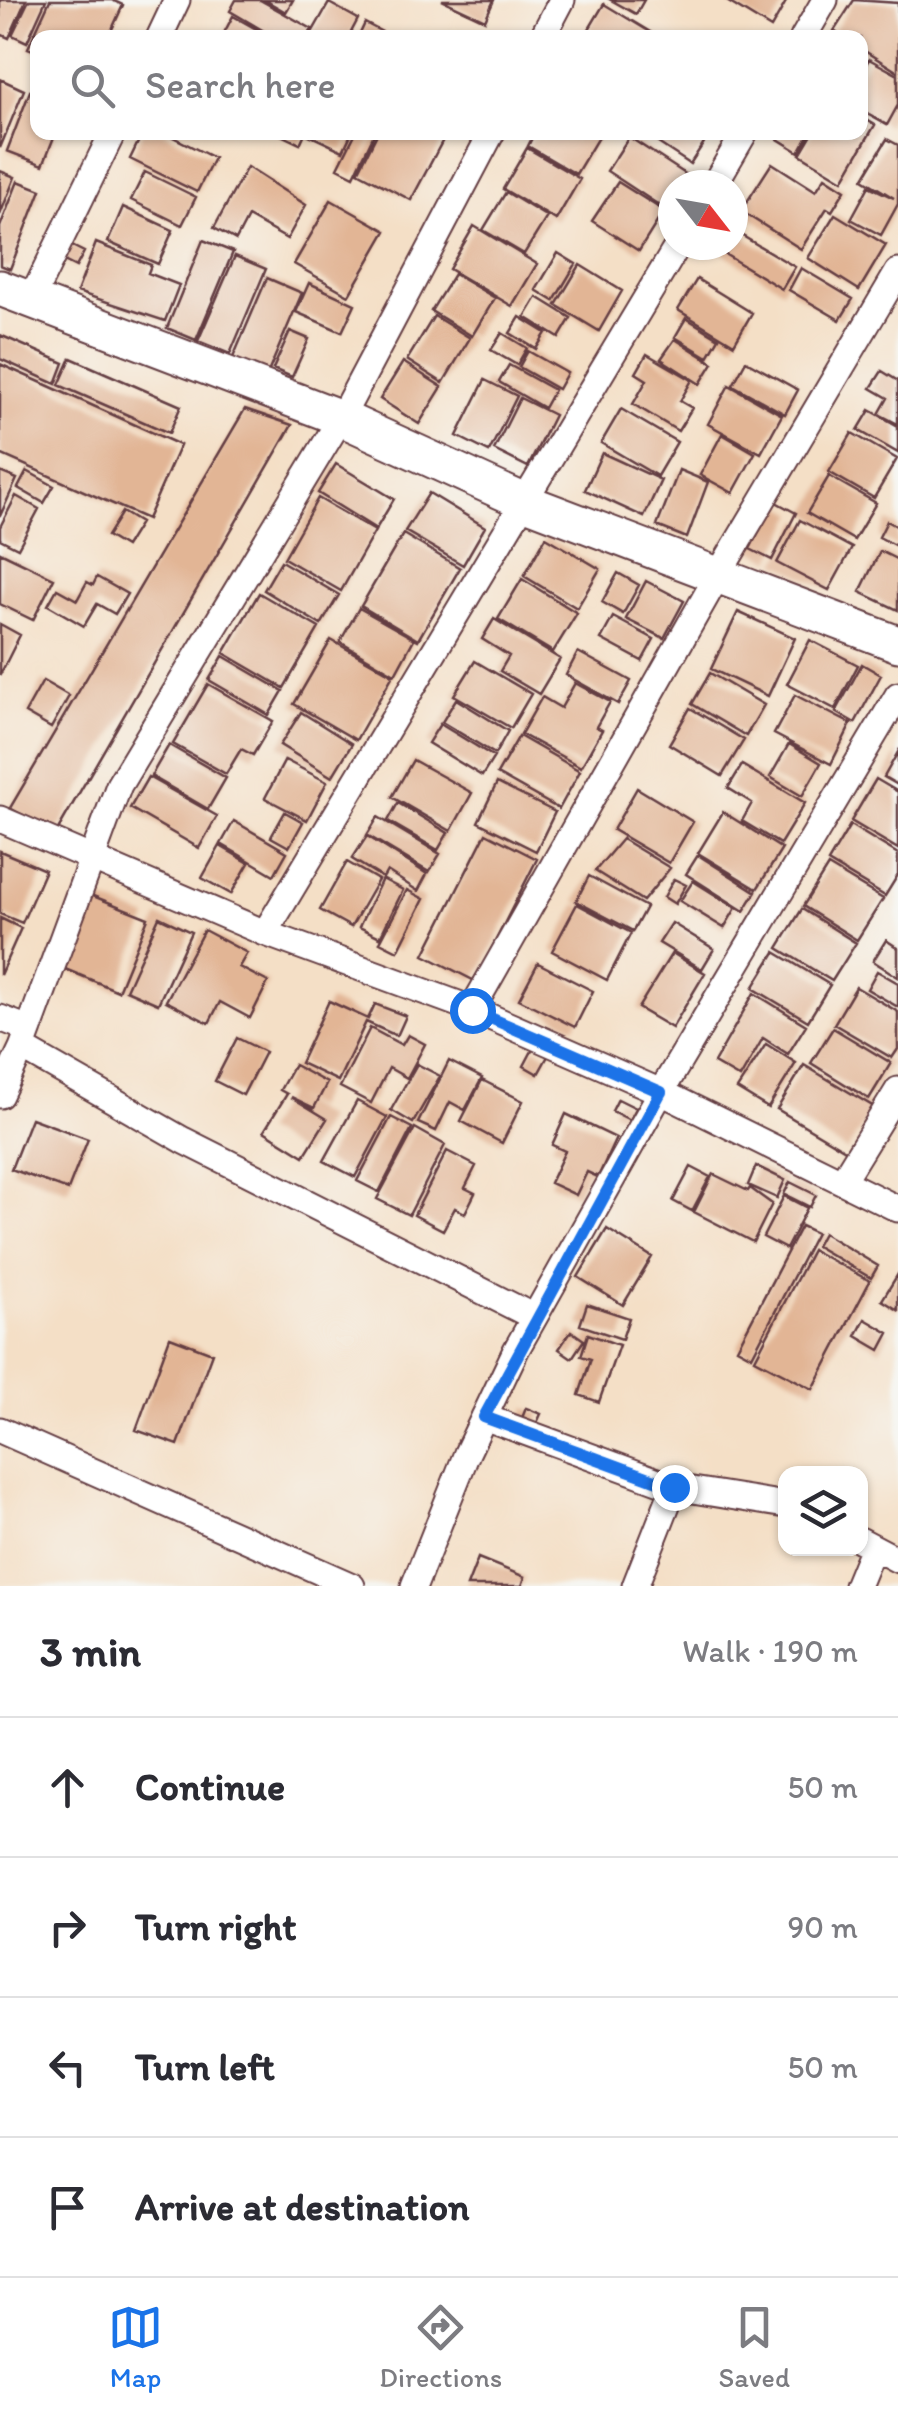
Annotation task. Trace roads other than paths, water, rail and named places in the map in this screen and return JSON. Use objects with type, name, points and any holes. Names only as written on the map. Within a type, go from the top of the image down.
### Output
[{"type":"street","points":[[163,30],[177,0]]},
{"type":"street","points":[[546,30],[562,0]]},
{"type":"street","points":[[807,30],[825,0]]},
{"type":"street","points":[[108,140],[16,294],[341,418],[524,501],[898,644]]},
{"type":"street","points":[[0,1094],[119,784],[341,418],[488,140]]},
{"type":"street","points":[[723,170],[740,140]]},
{"type":"street","points":[[266,933],[669,260]]},
{"type":"street","points":[[472,1010],[718,575],[898,272]]},
{"type":"street","points":[[414,1586],[484,1417],[534,1318],[661,1092],[898,695]]},
{"type":"street","points":[[0,820],[266,933],[472,1010],[661,1092],[898,1208]]},
{"type":"street","points":[[0,1018],[24,1038],[183,1140],[534,1318]]},
{"type":"street","points":[[842,1180],[898,1090]]},
{"type":"street","points":[[484,1417],[674,1487],[778,1504]]},
{"type":"street","points":[[0,1430],[352,1586]]},
{"type":"street","points":[[635,1586],[674,1487]]},
{"type":"street","points":[[868,1545],[898,1560]]},
{"type":"street","points":[[857,1586],[864,1556]]}]
